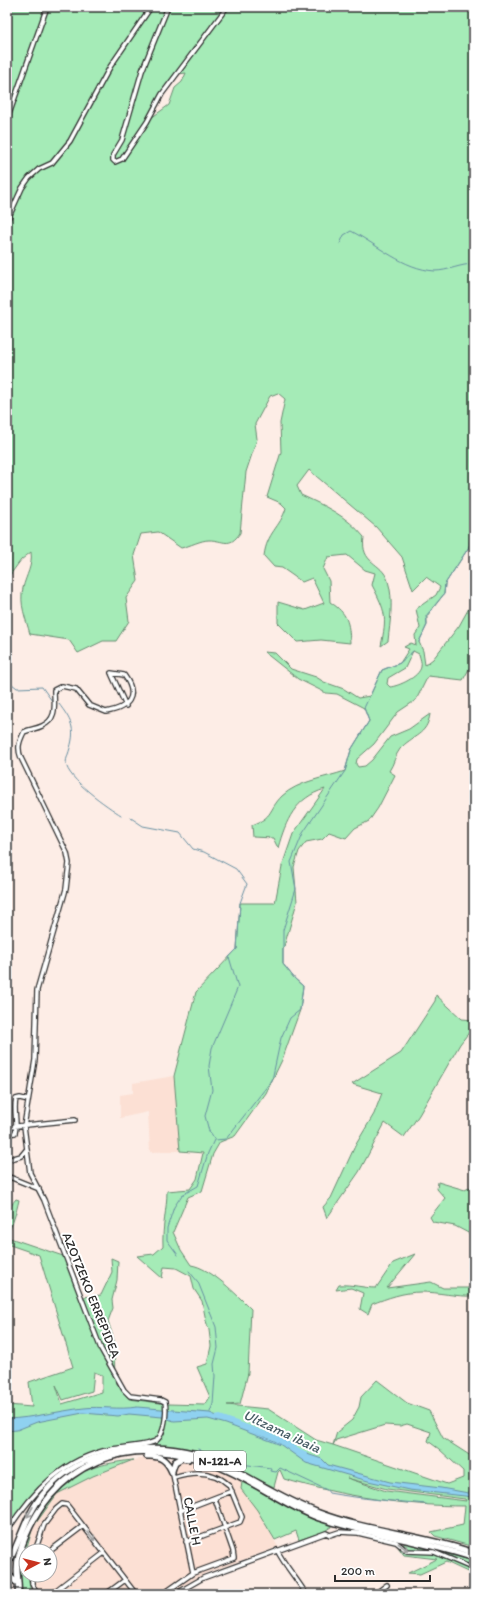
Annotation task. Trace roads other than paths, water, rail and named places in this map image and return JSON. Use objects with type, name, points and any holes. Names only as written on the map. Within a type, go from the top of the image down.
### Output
[{"type":"highway","name":"N-121-A","points":[[7,1565],[30,1511],[44,1492],[58,1478],[86,1460],[101,1455],[143,1448],[161,1447],[179,1449],[212,1458],[282,1496],[320,1514],[375,1529],[435,1541],[474,1553]]},
{"type":"highway","name":"N-121-A","points":[[19,1591],[16,1573],[19,1555],[36,1514],[48,1496],[68,1477],[88,1465],[127,1454],[162,1452],[192,1457],[228,1470],[279,1499],[319,1517],[356,1529],[450,1550],[474,1558]]},
{"type":"highway","points":[[102,1460],[159,1456],[168,1464],[173,1474]]},
{"type":"highway","points":[[173,1474],[175,1462],[182,1458],[228,1470]]},
{"type":"highway","points":[[7,1574],[14,1579],[19,1591]]},
{"type":"street","points":[[7,120],[47,7]]},
{"type":"street","points":[[7,221],[22,188],[29,178],[39,169],[52,163],[70,141],[110,67],[150,7]]},
{"type":"street","points":[[168,7],[142,71],[122,140],[113,155],[113,160],[115,162],[122,159],[147,122],[162,94],[227,7]]},
{"type":"street","points":[[111,672],[124,675],[129,681],[131,686],[130,701],[126,706],[111,672]]},
{"type":"street","name":"AZOTZEKO ERREPIDEA","points":[[7,1531],[43,1485],[62,1469],[91,1454],[154,1442],[162,1434],[165,1404],[161,1400],[130,1396],[124,1390],[101,1349],[39,1189],[30,1173],[24,1126],[35,1060],[37,990],[66,889],[70,863],[67,853],[18,749],[24,732],[41,726],[52,718],[56,706],[54,690],[57,687],[76,689],[89,705],[106,712],[126,706]]},
{"type":"street","points":[[7,1134],[15,1133],[16,1127],[14,1104],[16,1099],[20,1098],[28,1100]]},
{"type":"street","points":[[7,1127],[75,1120]]},
{"type":"street","points":[[7,1160],[20,1156],[26,1150]]},
{"type":"street","points":[[7,1176],[39,1189]]},
{"type":"street","points":[[173,1474],[191,1472],[208,1474],[225,1481],[229,1485],[242,1517],[240,1522],[186,1542]]},
{"type":"street","name":"CALLE H","points":[[173,1474],[186,1542],[194,1573]]},
{"type":"street","points":[[180,1511],[232,1492]]},
{"type":"street","points":[[162,1594],[194,1573],[234,1558],[226,1528],[215,1499]]},
{"type":"street","points":[[37,1543],[40,1534],[49,1517],[62,1504],[67,1505],[136,1594]]},
{"type":"street","points":[[58,1545],[82,1526]]},
{"type":"street","points":[[175,1594],[203,1578],[326,1533],[330,1535],[339,1532],[358,1533],[396,1542],[407,1551],[434,1552],[474,1569]]},
{"type":"street","points":[[277,1550],[286,1566],[306,1594]]},
{"type":"street","points":[[51,1594],[104,1553]]},
{"type":"street","points":[[106,1594],[125,1580]]},
{"type":"street","points":[[32,1583],[37,1594]]},
{"type":"street","points":[[375,1594],[387,1586]]},
{"type":"water","points":[[137,1407],[210,1413],[298,1451],[322,1459],[328,1465],[390,1482],[441,1488],[474,1494],[474,1497],[409,1490],[368,1481],[306,1463],[281,1445],[226,1424],[208,1419],[174,1421],[162,1417],[129,1414],[118,1416],[83,1413],[37,1422],[17,1430],[7,1431],[7,1419],[84,1408]]},
{"type":"waterway","points":[[340,244],[344,235],[351,231],[391,256],[412,266],[423,269],[440,271],[474,264]]},
{"type":"waterway","points":[[419,642],[427,625],[426,616],[444,594],[445,584],[469,547],[474,533]]},
{"type":"waterway","points":[[215,1140],[226,1139],[272,1080],[281,1038],[290,1018],[300,1010],[303,986],[295,979],[283,964],[283,930],[296,889],[291,862],[303,833],[345,771],[351,750],[369,721],[364,708],[382,670],[400,663],[413,651]]},
{"type":"waterway","points":[[7,680],[17,688],[42,687],[52,701]]},
{"type":"waterway","points":[[59,704],[67,715],[72,730],[72,741],[66,761],[68,770],[73,777],[89,792],[121,815]]},
{"type":"waterway","points":[[131,818],[143,826],[180,833],[193,849],[204,852],[236,869],[247,884],[240,903],[237,949],[229,957],[238,987],[212,1048],[209,1066],[212,1090],[205,1116],[209,1131],[214,1139]]},
{"type":"waterway","points":[[178,1255],[167,1240],[167,1228],[174,1207],[182,1195],[198,1186],[208,1153],[214,1140]]},
{"type":"waterway","points":[[189,1271],[198,1282],[216,1327],[218,1348],[214,1364],[215,1376],[213,1404],[210,1412]]},
{"type":"waterway","name":"Ultzama ibaia","points":[[218,1417],[276,1438],[304,1454]]},
{"type":"waterway","points":[[198,1449],[210,1456]]},
{"type":"waterway","points":[[217,1456],[241,1464],[271,1468],[270,1471],[276,1472],[280,1468],[327,1490],[329,1493],[426,1504]]}]
